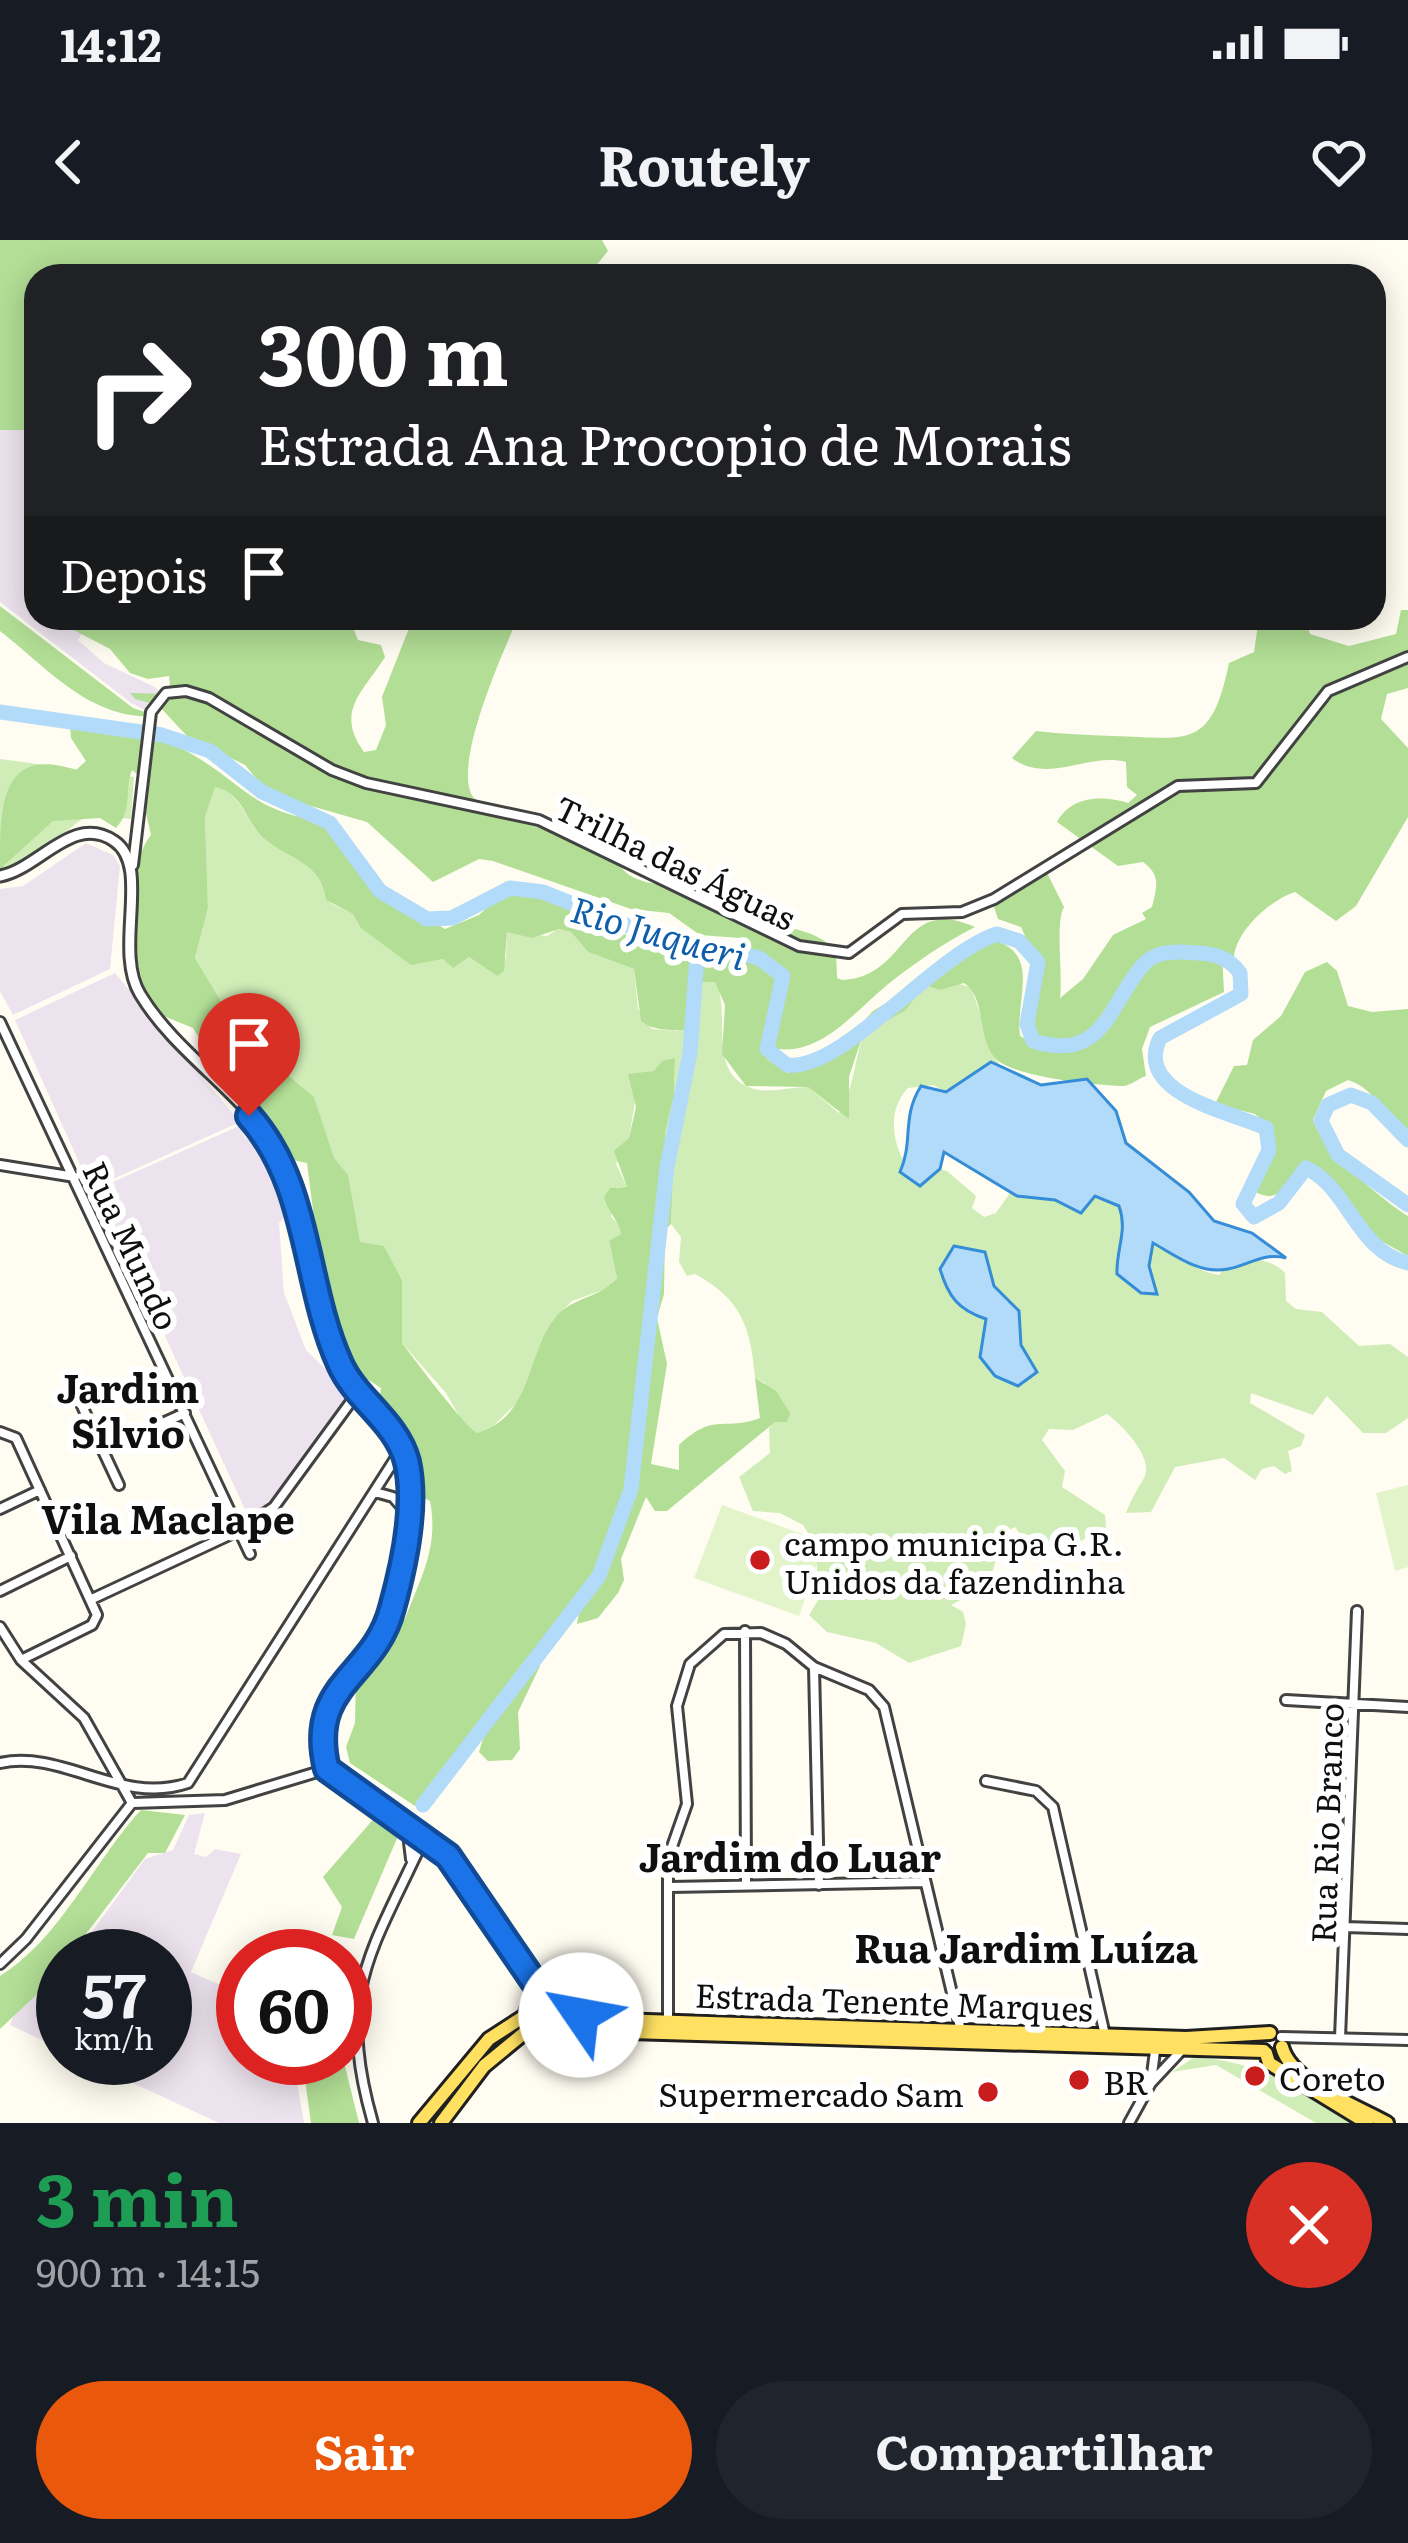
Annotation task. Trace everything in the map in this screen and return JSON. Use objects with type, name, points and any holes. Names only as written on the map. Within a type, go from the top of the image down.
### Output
[{"type":"main road","name":"Estrada Tenente Marques","points":[[523,2017],[556,2014],[1105,2035],[1265,2052],[1279,2041]]},
{"type":"main road","points":[[419,2123],[474,2055],[523,2017]]},
{"type":"main road","name":"Estrada Tenente Marques","points":[[441,2123],[484,2066],[529,2029],[1155,2051]]},
{"type":"main road","points":[[1155,2051],[1160,2040],[1183,2045]]},
{"type":"main road","name":"Estrada Tenente Marques","points":[[1183,2045],[1279,2041]]},
{"type":"main road","points":[[1279,2041],[1286,2059],[1314,2082],[1387,2123]]},
{"type":"main road","points":[[1265,2052],[1269,2063],[1367,2123]]},
{"type":"street","name":"Trilha das Águas","points":[[133,865],[151,718],[166,693],[200,693],[332,770],[550,824],[680,886],[697,902],[799,946],[835,954],[862,946],[888,919],[902,914],[976,908],[1178,786],[1256,783],[1328,691],[1408,657]]},
{"type":"street","points":[[0,876],[25,868],[83,833],[118,843],[133,865],[125,946],[136,988],[278,1150],[337,1358],[402,1448],[407,1514],[400,1572],[382,1636],[326,1707],[321,1734],[327,1769],[426,1835],[479,1894],[556,2014]]},
{"type":"street","name":"Rua Mundo","points":[[0,1022],[250,1554]]},
{"type":"street","points":[[0,1165],[75,1177]]},
{"type":"street","points":[[75,1390],[119,1485]]},
{"type":"street","points":[[92,1599],[240,1530],[285,1497],[358,1392]]},
{"type":"street","points":[[103,1450],[185,1413]]},
{"type":"street","points":[[0,1432],[13,1433],[97,1618],[21,1660]]},
{"type":"street","points":[[0,1763],[26,1760],[125,1789],[181,1786],[193,1778],[402,1448]]},
{"type":"street","points":[[0,1509],[40,1490]]},
{"type":"street","points":[[375,1492],[393,1497],[407,1514]]},
{"type":"street","points":[[0,1591],[71,1556]]},
{"type":"street","name":"Rua Rio Branco","points":[[1340,2038],[1357,1610]]},
{"type":"street","points":[[0,1627],[21,1660],[84,1718],[133,1803]]},
{"type":"street","points":[[745,1631],[746,1884]]},
{"type":"street","points":[[668,2019],[668,1858],[687,1804],[677,1706],[681,1683],[709,1644],[745,1631],[786,1644],[814,1667],[868,1690],[884,1707],[961,2032]]},
{"type":"street","points":[[814,1667],[819,1885]]},
{"type":"street","points":[[1286,1700],[1408,1707]]},
{"type":"street","points":[[133,1803],[225,1800],[327,1769]]},
{"type":"street","points":[[986,1781],[1036,1791],[1053,1807],[1105,2035]]},
{"type":"street","points":[[0,1964],[26,1940],[133,1803]]},
{"type":"street","points":[[406,1822],[411,1860]]},
{"type":"street","points":[[373,2123],[358,2072],[354,2020],[363,1976],[426,1835]]},
{"type":"street","points":[[670,1887],[926,1882]]},
{"type":"street","points":[[1346,1927],[1408,1929]]},
{"type":"street","points":[[523,2017],[534,1983]]},
{"type":"street","points":[[1279,2041],[1307,2037],[1408,2040]]},
{"type":"street","points":[[1129,2123],[1151,2083],[1183,2045]]},
{"type":"street","points":[[1151,2083],[1155,2051]]},
{"type":"shaded area","points":[[0,426],[24,429],[24,621],[0,602]]},
{"type":"shaded area","points":[[36,630],[84,630],[78,640],[104,663],[155,687],[165,699],[155,715],[131,703]]},
{"type":"shaded area","points":[[86,843],[113,855],[120,866],[110,969],[13,1015],[0,991],[0,889],[23,886]]},
{"type":"shaded area","points":[[115,973],[240,1122],[91,1189],[15,1020]]},
{"type":"shaded area","points":[[239,1126],[245,1138],[258,1137],[272,1166],[285,1217],[279,1223],[284,1293],[306,1350],[349,1392],[279,1492],[249,1518],[97,1189]]},
{"type":"shaded area","points":[[205,1813],[194,1854],[206,1857],[215,1849],[241,1854],[192,1970],[192,1929],[94,1929],[145,1859],[173,1850],[189,1815]]},
{"type":"shaded area","points":[[192,1972],[216,1983],[216,2085],[298,2085],[304,2123],[219,2123],[137,2085],[192,2085]]},
{"type":"shaded area","points":[[36,1994],[36,2037],[10,2025],[15,2012]]},
{"type":"green space","points":[[0,240],[602,240],[608,251],[597,264],[24,264],[24,430],[0,430]]},
{"type":"green space","points":[[0,606],[24,624],[24,630],[31,630],[133,708],[157,716],[133,715],[91,701],[0,631]]},
{"type":"green space","points":[[1401,610],[1408,610],[1408,688],[1387,694],[1381,719],[1408,748],[1408,817],[1356,906],[1336,921],[1295,892],[1265,909],[1241,937],[1234,957],[1222,955],[1224,992],[1150,1027],[1142,1049],[1146,1076],[1124,1086],[1055,1079],[1004,1065],[989,1050],[976,997],[964,983],[939,990],[925,985],[905,1011],[863,1034],[849,1077],[849,1119],[808,1087],[746,1086],[722,1054],[725,1005],[715,982],[702,982],[694,1022],[682,1030],[670,1030],[641,1021],[634,969],[588,952],[571,932],[559,929],[532,938],[507,932],[504,971],[497,976],[469,957],[453,968],[443,959],[411,965],[361,928],[353,914],[326,900],[312,871],[267,841],[239,802],[215,787],[205,817],[208,908],[195,958],[242,1036],[314,1097],[334,1158],[348,1175],[360,1242],[384,1246],[402,1280],[402,1343],[462,1419],[477,1433],[508,1414],[554,1319],[617,1278],[609,1241],[621,1234],[604,1197],[610,1188],[627,1187],[614,1151],[629,1138],[636,1107],[628,1074],[654,1071],[662,1061],[675,1058],[674,1096],[665,1133],[673,1174],[671,1224],[665,1230],[664,1294],[657,1318],[667,1364],[651,1464],[679,1470],[679,1445],[691,1435],[711,1425],[760,1418],[755,1378],[776,1391],[790,1413],[787,1422],[775,1422],[667,1511],[655,1511],[646,1497],[621,1559],[624,1580],[618,1593],[598,1618],[577,1624],[579,1612],[567,1609],[525,1662],[540,1666],[518,1712],[520,1749],[512,1760],[488,1761],[479,1752],[494,1702],[415,1806],[350,1763],[346,1747],[355,1723],[356,1673],[393,1615],[405,1619],[422,1575],[432,1533],[430,1501],[403,1489],[397,1442],[378,1411],[381,1388],[345,1365],[343,1354],[316,1318],[303,1283],[313,1210],[307,1163],[288,1159],[270,1120],[228,1085],[193,1028],[154,1012],[140,971],[133,922],[135,873],[151,835],[137,774],[132,770],[125,814],[116,828],[100,818],[53,821],[0,869],[1,824],[10,787],[19,774],[32,766],[76,770],[86,761],[71,738],[70,725],[115,730],[175,746],[265,804],[328,822],[388,894],[445,929],[479,915],[497,898],[522,893],[559,903],[641,942],[690,945],[727,957],[748,948],[740,938],[700,935],[669,913],[631,909],[493,861],[479,859],[433,882],[367,822],[269,794],[245,765],[187,736],[158,705],[130,693],[171,694],[169,676],[148,679],[130,673],[110,649],[74,630],[354,630],[358,640],[381,645],[385,657],[352,713],[355,738],[364,752],[376,750],[386,725],[382,697],[408,630],[513,630],[481,712],[468,766],[469,786],[487,808],[593,831],[631,876],[661,885],[712,888],[743,915],[822,940],[836,951],[837,978],[842,980],[864,976],[881,966],[918,928],[932,921],[951,920],[975,927],[908,969],[818,1041],[786,1050],[768,1047],[767,1059],[787,1073],[836,1051],[873,1011],[963,956],[979,936],[1000,942],[1020,962],[1020,1036],[1034,1042],[1065,1045],[1108,1026],[1127,999],[1137,963],[1085,1033],[1063,1042],[1034,1039],[1027,943],[1021,927],[998,919],[993,904],[1034,874],[1047,873],[1064,907],[1060,998],[1083,979],[1113,935],[1146,919],[1142,913],[1152,907],[1156,882],[1143,862],[1118,866],[1057,822],[1079,802],[1128,803],[1137,795],[1127,787],[1126,762],[1039,769],[1012,758],[1036,731],[1160,738],[1192,733],[1214,712],[1229,663],[1254,652],[1257,630],[1309,630],[1349,646],[1396,634]],"holes":[[[1160,947],[1184,948],[1176,959],[1162,954],[1139,961]]]},
{"type":"green space","points":[[0,759],[134,777],[131,819],[87,815],[29,861],[0,871]]},
{"type":"green space","points":[[215,786],[225,790],[267,841],[312,871],[327,900],[366,923],[399,956],[410,960],[443,959],[453,967],[469,957],[497,976],[506,958],[507,932],[547,936],[558,929],[571,932],[588,952],[634,969],[638,1009],[652,1029],[677,1031],[699,1020],[697,993],[702,981],[716,982],[725,1060],[731,1073],[742,1084],[759,1090],[808,1087],[839,1113],[863,1034],[905,1011],[925,985],[939,990],[955,983],[971,987],[995,1058],[1010,1079],[956,1097],[933,1085],[908,1088],[894,1122],[903,1160],[947,1171],[976,1196],[972,1208],[984,1217],[996,1213],[1010,1193],[1035,1194],[1091,1177],[1166,1249],[1201,1270],[1219,1275],[1233,1264],[1261,1260],[1278,1267],[1285,1273],[1286,1301],[1296,1309],[1322,1312],[1359,1346],[1390,1344],[1408,1357],[1408,1418],[1386,1433],[1363,1433],[1327,1396],[1313,1415],[1251,1393],[1250,1403],[1305,1435],[1301,1446],[1288,1451],[1292,1471],[1285,1474],[1274,1466],[1262,1469],[1255,1480],[1224,1458],[1175,1467],[1151,1512],[1126,1513],[1146,1470],[1128,1434],[1107,1414],[1073,1430],[1049,1429],[1042,1440],[1065,1471],[1062,1487],[1105,1515],[1107,1537],[1091,1534],[1056,1559],[1032,1535],[1021,1535],[1015,1527],[1003,1533],[989,1585],[951,1605],[963,1612],[966,1624],[961,1646],[909,1663],[876,1643],[827,1632],[809,1615],[828,1584],[817,1573],[816,1546],[803,1525],[780,1513],[753,1511],[739,1477],[770,1453],[769,1428],[775,1421],[765,1383],[755,1378],[747,1330],[724,1294],[695,1274],[687,1276],[679,1262],[681,1237],[671,1224],[673,1174],[665,1133],[674,1096],[675,1059],[636,1095],[629,1138],[616,1164],[627,1187],[616,1187],[611,1217],[621,1226],[621,1234],[609,1242],[617,1277],[609,1288],[572,1301],[553,1320],[526,1394],[489,1430],[477,1433],[466,1428],[446,1393],[402,1343],[402,1280],[384,1246],[358,1242],[314,1097],[242,1036],[195,958],[208,908],[205,817]],"holes":[[[985,1252],[993,1286],[1019,1311],[1021,1345],[1037,1372],[986,1338]]]},
{"type":"green space","points":[[1327,962],[1337,971],[1348,1006],[1372,1012],[1408,1009],[1408,1130],[1366,1090],[1348,1080],[1326,1091],[1313,1120],[1340,1159],[1408,1216],[1408,1256],[1376,1238],[1319,1170],[1295,1173],[1275,1195],[1257,1193],[1256,1180],[1274,1130],[1255,1114],[1215,1104],[1234,1066],[1247,1065],[1253,1040],[1281,1016],[1305,972]]},
{"type":"green space","points":[[1408,1485],[1408,1567],[1395,1571],[1376,1493]]},
{"type":"green space","name":"campo municipa G.R. Unidos da fazendinha","points":[[722,1505],[824,1542],[799,1616],[694,1578]]},
{"type":"green space","points":[[141,1810],[185,1815],[165,1853],[148,1853],[90,1929],[52,1929],[59,1921]]},
{"type":"green space","points":[[377,1815],[401,1829],[358,1929],[334,1929],[342,1907],[323,1877]]},
{"type":"green space","points":[[36,1946],[36,1995],[0,2029],[0,1976]]},
{"type":"green space","points":[[1193,2058],[1259,2071],[1359,2123],[1316,2123],[1216,2065],[1172,2072]]},
{"type":"green space","points":[[306,2085],[350,2085],[359,2123],[311,2123]]},
{"type":"water","points":[[991,1062],[1041,1085],[1087,1079],[1116,1111],[1126,1143],[1189,1192],[1214,1221],[1252,1233],[1286,1258],[1208,1269],[1153,1243],[1149,1266],[1157,1294],[1141,1293],[1117,1274],[1119,1206],[1095,1196],[1081,1213],[1055,1200],[1017,1196],[944,1152],[940,1169],[920,1186],[900,1172],[911,1108],[921,1086],[946,1092]]},
{"type":"water","points":[[954,1246],[985,1252],[994,1286],[1019,1311],[1021,1345],[1037,1372],[1018,1386],[995,1376],[980,1357],[986,1319],[961,1306],[947,1287],[940,1269]]},
{"type":"waterway","name":"Rio Juqueri","points":[[0,712],[162,735],[210,751],[262,792],[330,823],[380,891],[427,919],[452,918],[510,888],[543,892],[633,928],[759,958],[783,976],[767,1049],[787,1065],[810,1062],[835,1050],[945,964],[997,934],[1019,941],[1038,962],[1027,1024],[1033,1041],[1057,1046],[1076,1044],[1103,1025],[1151,959],[1178,952],[1223,958],[1240,973],[1241,994],[1160,1038],[1155,1057],[1160,1073],[1190,1098],[1266,1128],[1269,1150],[1243,1204],[1254,1217],[1279,1203],[1306,1168],[1333,1190],[1377,1246],[1408,1263]]},
{"type":"waterway","points":[[423,1805],[599,1576],[631,1489],[667,1167],[690,1053],[698,942]]},
{"type":"waterway","name":"Rio Juqueri","points":[[1408,1140],[1372,1103],[1351,1095],[1328,1105],[1321,1121],[1338,1155],[1408,1205]]},
{"type":"place","name":"campo municipa G.R. Unidos da fazendinha","points":[[760,1560]]},
{"type":"place","name":"Coreto","points":[[1255,2076]]},
{"type":"place","name":"BR","points":[[1079,2080]]},
{"type":"place","name":"Supermercado Sam","points":[[988,2092]]},
{"type":"district","name":"Jardim Sílvio","points":[[128,1408]]},
{"type":"district","name":"Vila Maclape","points":[[168,1517]]},
{"type":"district","name":"Jardim do Luar","points":[[790,1855]]},
{"type":"district","name":"Rua Jardim Luíza","points":[[1026,1946]]},
{"type":"route","points":[[249,1116],[284,1164],[337,1358],[350,1382],[394,1433],[408,1472],[405,1541],[393,1607],[376,1646],[326,1707],[321,1734],[327,1769],[429,1838],[479,1894],[556,2014],[581,2015]]}]
